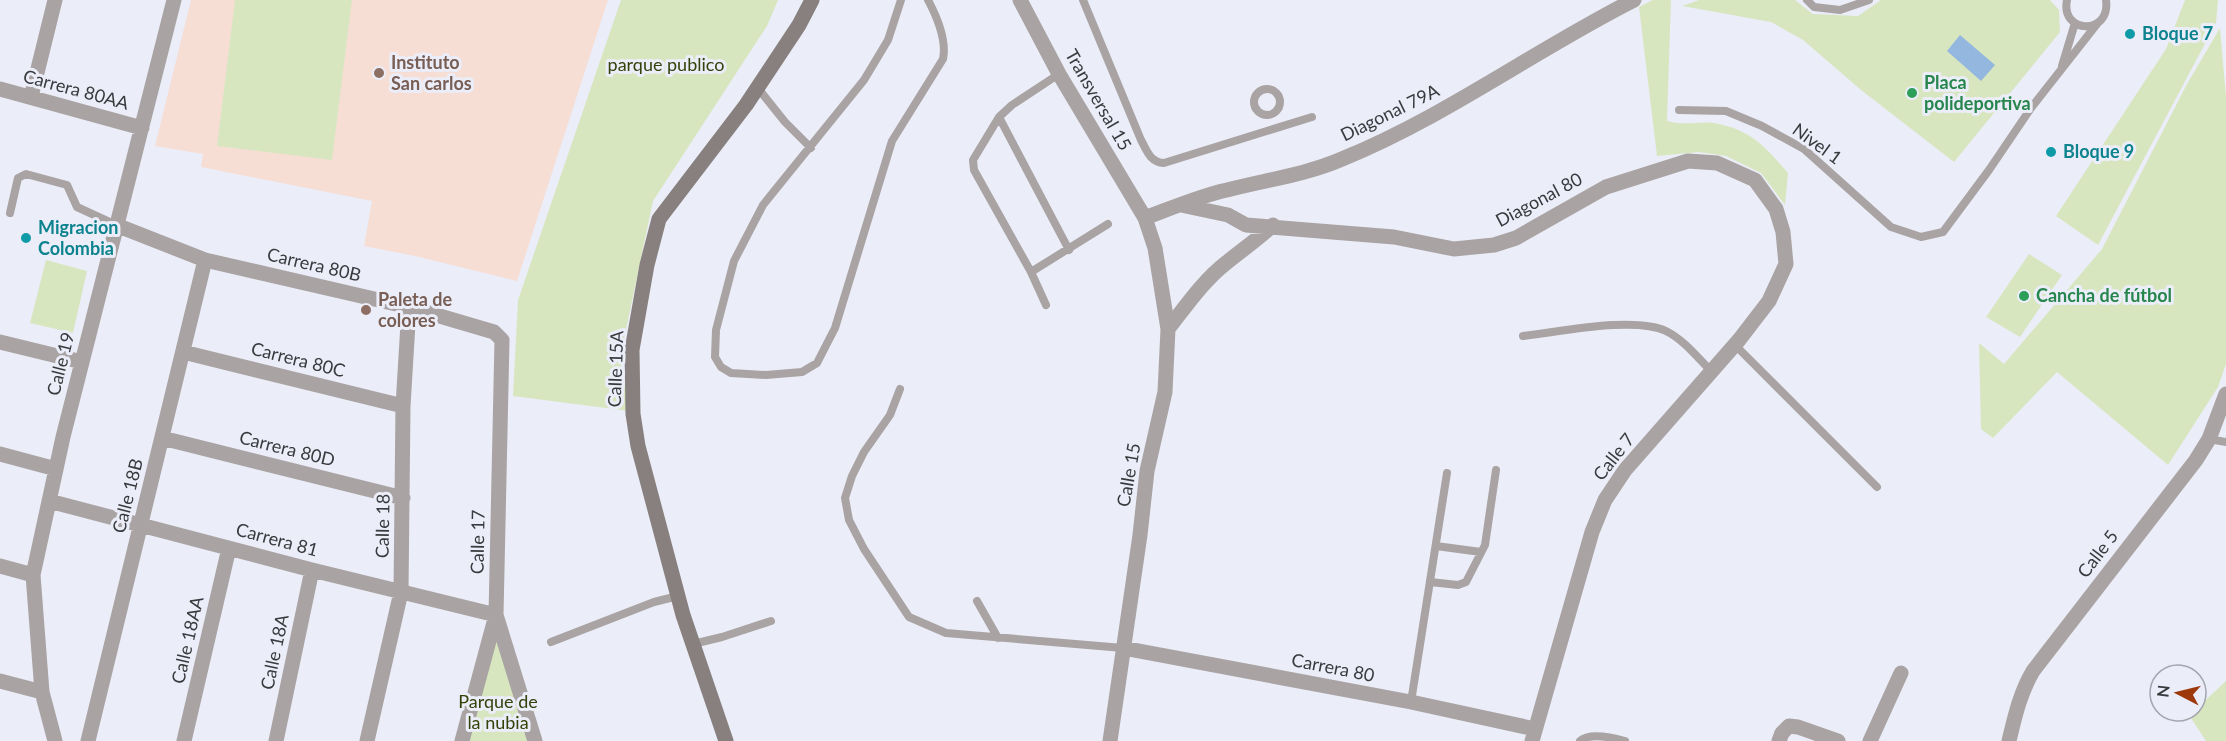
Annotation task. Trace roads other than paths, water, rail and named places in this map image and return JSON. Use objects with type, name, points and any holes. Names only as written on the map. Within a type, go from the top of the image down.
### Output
[{"type":"street","points":[[31,97],[55,0]]},
{"type":"street","name":"Calle 19","points":[[55,741],[42,693],[33,575],[82,362],[174,0]]},
{"type":"street","name":"Calle 15A","points":[[726,741],[678,596],[638,446],[633,414],[632,350],[649,255],[658,219],[746,105],[799,25],[812,0]]},
{"type":"street","name":"Transversal 15","points":[[1020,0],[1059,74],[1145,218]]},
{"type":"street","name":"Diagonal 79A","points":[[1145,218],[1225,190],[1283,178],[1340,160],[1446,108],[1634,0]]},
{"type":"street","name":"Carrera 80AA","points":[[0,89],[142,128]]},
{"type":"street","name":"Diagonal 80","points":[[1181,205],[1228,215],[1246,225],[1273,225],[1394,237],[1454,249],[1494,245],[1516,238],[1606,187],[1688,160],[1717,163],[1755,180],[1776,209],[1783,232]]},
{"type":"street","points":[[1225,190],[1228,215]]},
{"type":"street","name":"Calle 15","points":[[1110,741],[1147,471],[1165,392],[1168,329],[1155,248],[1145,218]]},
{"type":"street","name":"Carrera 80B","points":[[116,225],[206,260],[409,307],[494,332],[502,340]]},
{"type":"street","points":[[1168,329],[1199,290],[1225,264],[1273,225]]},
{"type":"street","name":"Calle 7","points":[[1533,735],[1592,532],[1605,500],[1625,470],[1735,345],[1769,301],[1786,264],[1783,232]]},
{"type":"street","name":"Calle 18B","points":[[88,741],[206,260]]},
{"type":"street","name":"Calle 18","points":[[367,741],[401,592],[404,406],[409,307]]},
{"type":"street","name":"Calle 17","points":[[462,741],[496,615],[502,340]]},
{"type":"street","points":[[0,342],[82,362]]},
{"type":"street","name":"Carrera 80C","points":[[183,352],[404,406]]},
{"type":"street","name":"Calle 5","points":[[2009,741],[2018,703],[2033,671],[2196,460],[2209,439],[2226,394]]},
{"type":"street","name":"Carrera 80D","points":[[162,438],[403,498]]},
{"type":"street","points":[[0,454],[56,469]]},
{"type":"street","name":"Carrera 81","points":[[49,501],[312,570],[496,615]]},
{"type":"street","name":"Calle 18AA","points":[[184,741],[229,548]]},
{"type":"street","points":[[0,566],[33,575]]},
{"type":"street","name":"Calle 18A","points":[[276,741],[312,570]]},
{"type":"street","points":[[496,615],[535,741]]},
{"type":"street","name":"Carrera 80","points":[[1123,648],[1411,702],[1533,735]]},
{"type":"street","points":[[1870,741],[1901,673]]},
{"type":"street","points":[[0,681],[42,693]]},
{"type":"street","points":[[1779,741],[1782,732],[1789,726],[1838,741]]},
{"type":"lane","points":[[901,0],[888,40],[864,80],[763,205],[734,261],[716,330],[715,357],[721,367],[731,373],[766,375],[802,372],[817,363],[835,328],[892,141],[943,59],[941,30],[928,0]]},
{"type":"lane","points":[[1083,0],[1141,140],[1156,163],[1164,163],[1312,117]]},
{"type":"lane","points":[[1807,0],[1814,7],[1840,10],[1869,0]]},
{"type":"lane","points":[[2056,0],[2075,23],[2086,27],[2097,24]]},
{"type":"lane","points":[[2066,11],[2067,0]]},
{"type":"lane","points":[[2060,73],[2105,14],[2106,0]]},
{"type":"lane","points":[[2060,73],[2075,23]]},
{"type":"lane","name":"Nivel 1","points":[[1679,110],[1726,111],[1762,126],[1804,149],[1891,227],[1921,237],[1943,232],[2031,108],[2060,73]]},
{"type":"lane","points":[[1046,305],[1031,272],[973,165],[973,160],[999,117],[1012,105],[1059,74]]},
{"type":"lane","points":[[757,87],[785,122],[811,148]]},
{"type":"lane","points":[[1267,115],[1271,130]]},
{"type":"lane","points":[[999,117],[1070,250]]},
{"type":"lane","points":[[10,213],[18,178],[26,174],[67,185],[77,207],[116,225]]},
{"type":"lane","points":[[1031,272],[1070,250],[1108,224]]},
{"type":"lane","points":[[1524,336],[1646,324],[1676,337],[1711,371]]},
{"type":"lane","points":[[1735,345],[1876,487]]},
{"type":"lane","points":[[900,389],[890,415],[864,452],[852,476],[845,498],[849,520],[864,549],[909,617],[945,633],[1123,648]]},
{"type":"lane","points":[[2209,439],[2226,442]]},
{"type":"lane","points":[[1430,582],[1458,585],[1466,582],[1485,545],[1496,470]]},
{"type":"lane","points":[[1411,702],[1447,473]]},
{"type":"lane","points":[[1436,546],[1482,552]]},
{"type":"lane","points":[[551,642],[654,602],[678,596]]},
{"type":"lane","points":[[977,601],[998,638]]},
{"type":"lane","points":[[693,644],[771,621]]},
{"type":"lane","points":[[1580,741],[1584,737],[1592,736],[1625,741]]},
{"type":"water","points":[[1960,35],[1995,65],[1981,81],[1947,51]]},
{"type":"place","name":"Bloque 7","points":[[2130,34]]},
{"type":"place","name":"Instituto San carlos","points":[[379,73]]},
{"type":"place","name":"Placa polideportiva","points":[[1912,93]]},
{"type":"place","name":"Bloque 9","points":[[2051,152]]},
{"type":"place","name":"Migracion Colombia","points":[[26,238]]},
{"type":"place","name":"Cancha de fútbol","points":[[2024,296]]},
{"type":"place","name":"Paleta de colores","points":[[366,310]]},
{"type":"park label","name":"parque publico","points":[[666,65]]},
{"type":"park label","name":"Parque de la nubia","points":[[498,712]]}]
